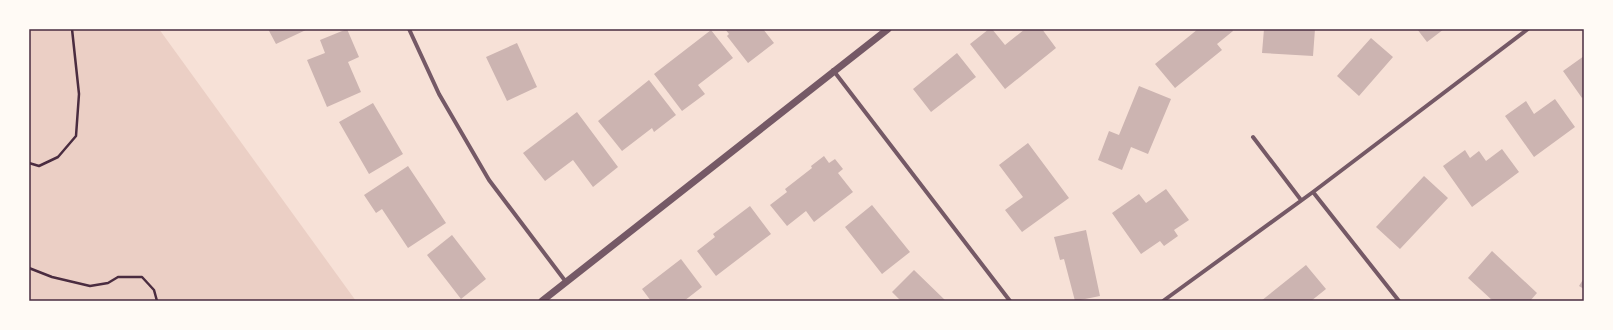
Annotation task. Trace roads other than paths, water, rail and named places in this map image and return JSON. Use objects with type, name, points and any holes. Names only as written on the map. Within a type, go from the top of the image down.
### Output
[{"type":"street","points":[[409,29],[439,94],[489,180],[566,282]]},
{"type":"street","points":[[542,301],[833,70],[888,29]]},
{"type":"street","points":[[1162,301],[1313,192],[1528,29]]},
{"type":"street","points":[[833,70],[1010,301]]},
{"type":"street","points":[[1252,136],[1301,200]]},
{"type":"street","points":[[1313,192],[1399,301]]}]
